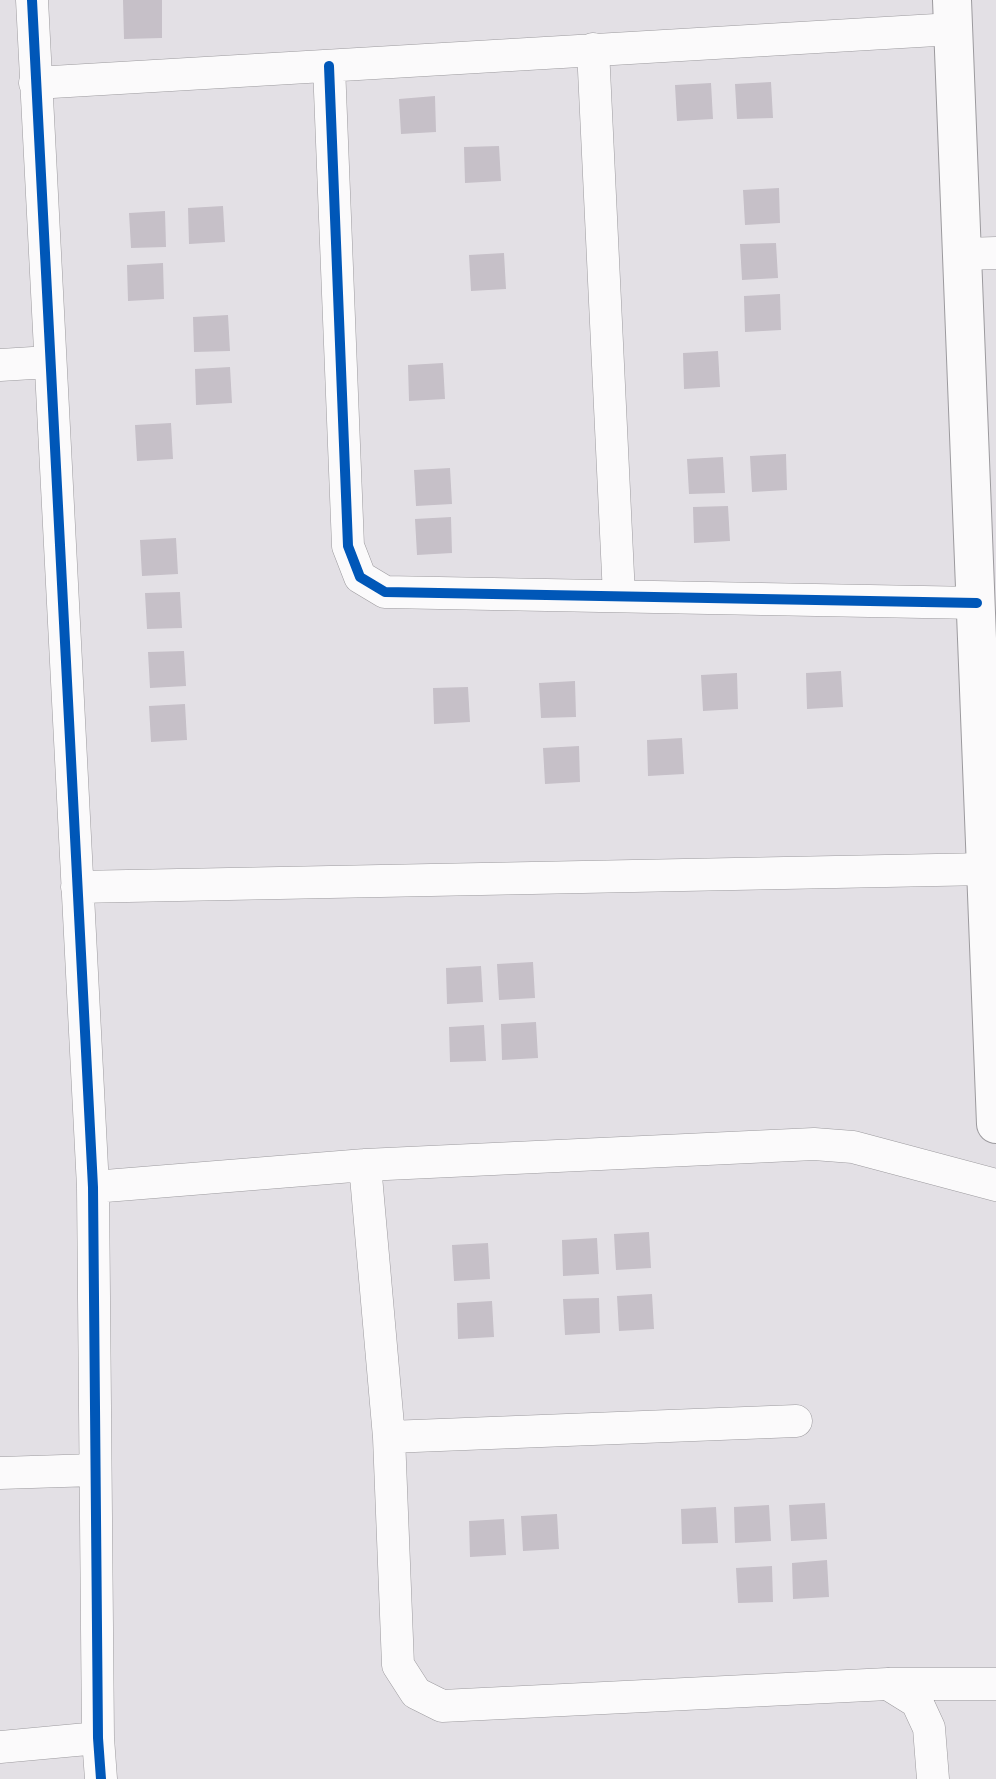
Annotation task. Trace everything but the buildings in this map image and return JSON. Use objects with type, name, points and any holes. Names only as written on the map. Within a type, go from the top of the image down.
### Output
[{"type":"street","points":[[32,0],[93,1187],[98,1738],[101,1779]]},
{"type":"street","points":[[35,83],[593,50],[953,15],[980,253],[976,603],[996,1124]]},
{"type":"street","points":[[593,50],[620,596]]},
{"type":"street","points":[[329,66],[348,546],[360,577],[385,592],[976,603]]},
{"type":"street","points":[[0,365],[49,362]]},
{"type":"street","points":[[77,887],[987,869]]},
{"type":"street","points":[[93,1187],[365,1165],[814,1144],[853,1147],[996,1185]]},
{"type":"street","points":[[365,1165],[389,1437],[398,1665],[415,1693],[442,1706],[888,1684],[996,1684]]},
{"type":"street","points":[[389,1437],[796,1421]]},
{"type":"street","points":[[0,1473],[95,1469]]},
{"type":"street","points":[[888,1684],[917,1702],[929,1728],[933,1779]]},
{"type":"street","points":[[0,1747],[98,1738]]},
{"type":"cycle path","points":[[32,0],[93,1187],[98,1738],[101,1779]]},
{"type":"cycle path","points":[[329,66],[348,546],[360,577],[385,592],[977,603]]}]
